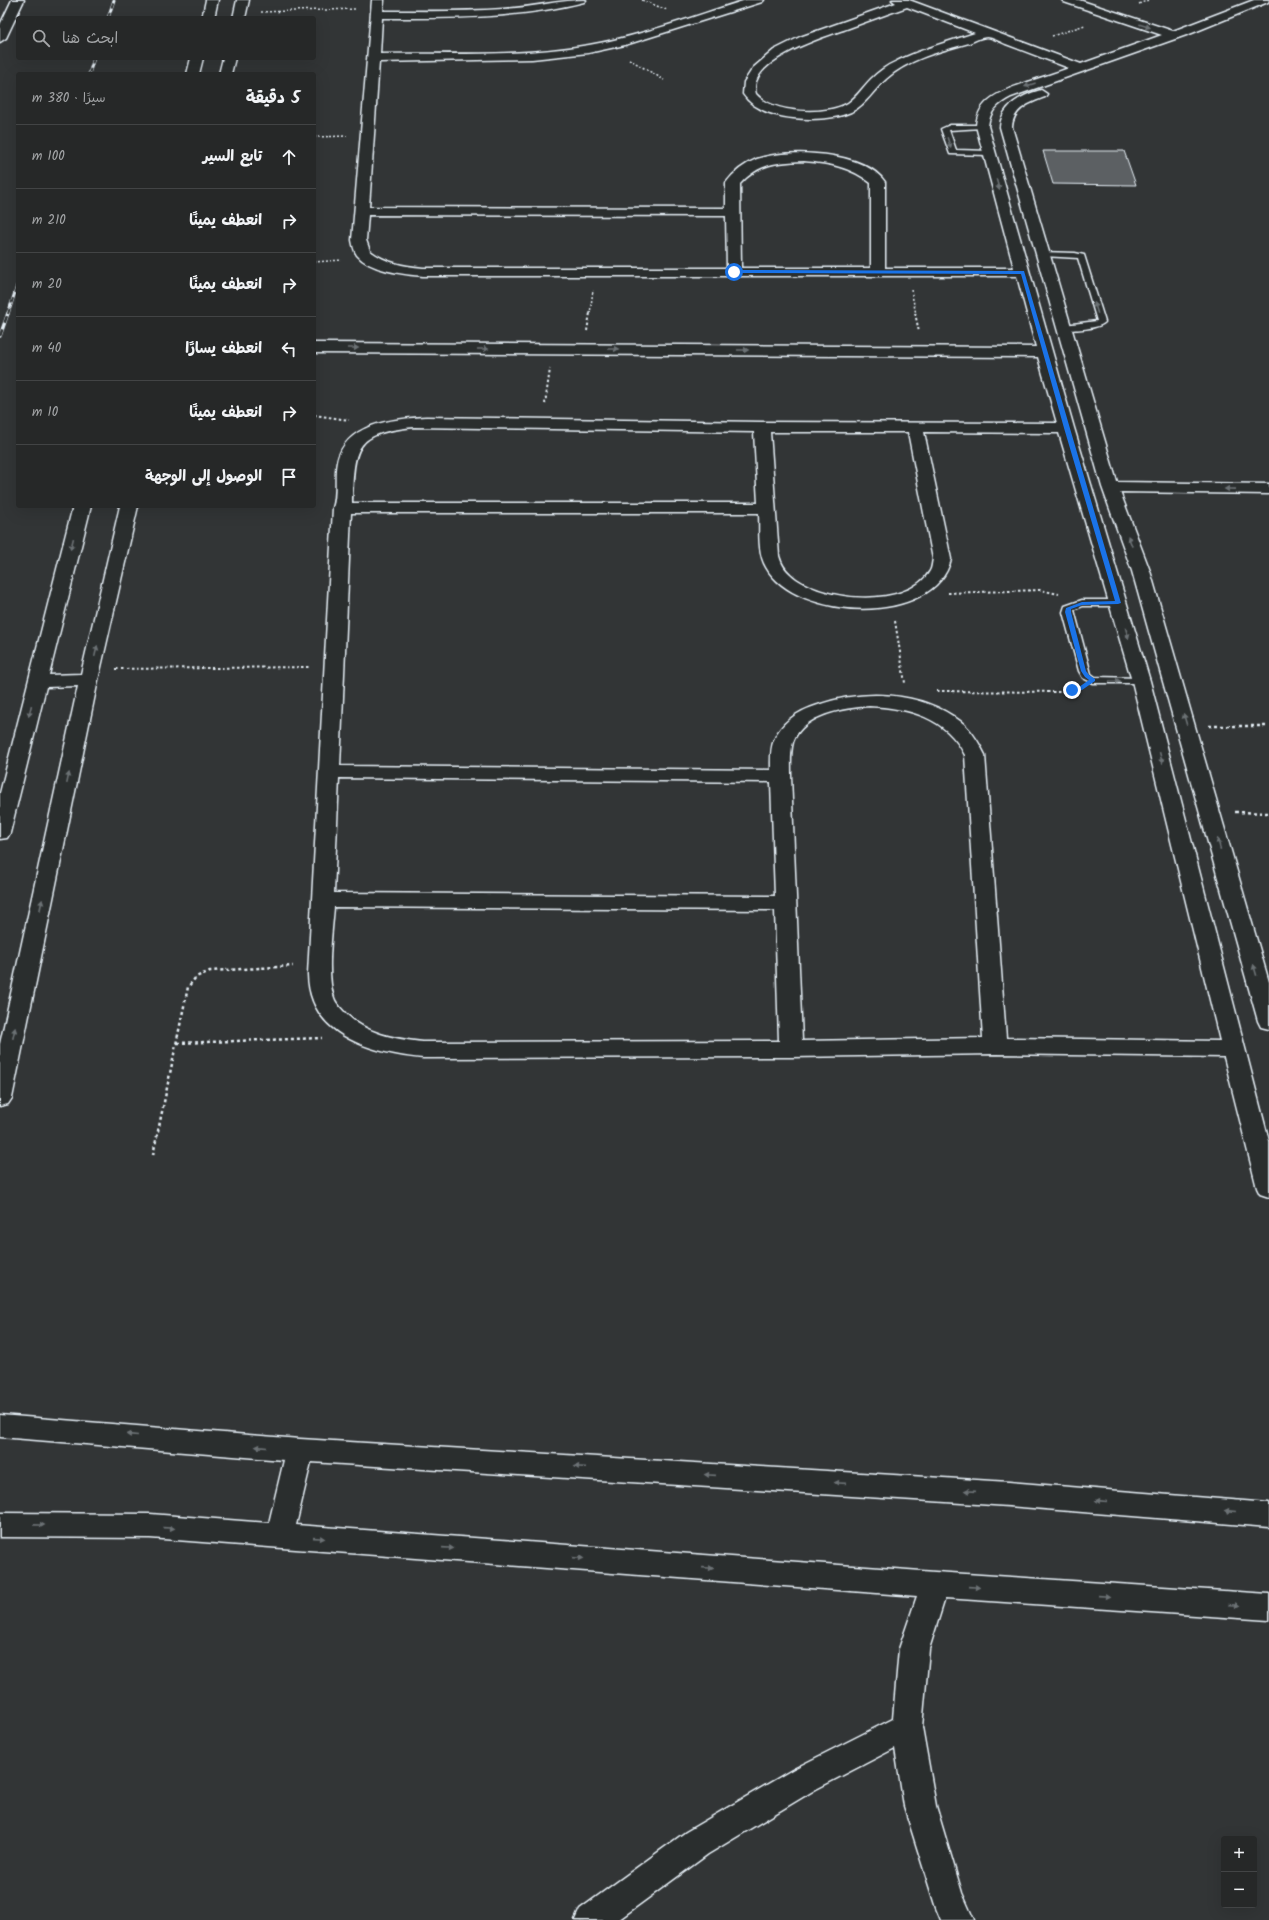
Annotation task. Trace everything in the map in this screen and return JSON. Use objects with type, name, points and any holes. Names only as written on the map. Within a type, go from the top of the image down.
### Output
[{"type":"street","points":[[0,38],[18,0]]},
{"type":"street","points":[[208,16],[212,0]]},
{"type":"street","points":[[240,15],[243,0]]},
{"type":"street","points":[[499,0],[503,14]]},
{"type":"street","points":[[580,0],[548,8],[503,14],[378,7],[359,240],[363,253],[370,259],[393,268],[423,272],[1023,272]]},
{"type":"street","points":[[374,58],[532,55],[570,52],[606,46],[758,0]]},
{"type":"street","points":[[1068,0],[1118,17],[1181,32]]},
{"type":"street","points":[[1096,0],[1136,13],[1181,32]]},
{"type":"street","points":[[987,33],[901,64],[876,80],[862,100],[853,106],[838,112],[795,114],[773,110],[757,103],[749,94],[748,86],[753,76],[761,66],[785,49],[800,41],[902,2],[1023,46],[1081,68]]},
{"type":"street","points":[[1262,3],[1181,32],[1152,49],[1038,95],[1015,106],[1008,113],[1005,120],[1113,495],[1141,571],[1187,726],[1269,1021]]},
{"type":"street","points":[[1262,3],[1241,21],[1152,49],[1081,68],[1017,90],[994,101],[986,108],[982,117],[986,140],[1066,428],[1141,681],[1269,1188]]},
{"type":"street","points":[[1118,17],[1136,13]]},
{"type":"street","points":[[1224,16],[1241,21]]},
{"type":"street","points":[[194,72],[196,60]]},
{"type":"street","points":[[226,72],[229,60]]},
{"type":"street","points":[[986,140],[1010,141]]},
{"type":"street","points":[[734,272],[733,183],[738,174],[749,167],[764,161],[804,157],[825,158],[859,167],[871,174],[878,182],[878,272]]},
{"type":"street","points":[[361,211],[733,212]]},
{"type":"street","points":[[1031,300],[1057,300]]},
{"type":"street","points":[[316,336],[921,338],[962,345]]},
{"type":"street","points":[[316,348],[553,349],[1043,345]]},
{"type":"street","points":[[1066,428],[762,427],[542,423],[405,423],[385,427],[367,434],[354,442],[346,452],[342,508],[319,983],[325,1004],[340,1022],[362,1037],[391,1047],[423,1050],[791,1049],[995,1046],[1233,1049]]},
{"type":"street","points":[[762,427],[770,556],[774,568],[785,580],[800,590],[820,597],[843,602],[867,603],[892,600],[913,594],[929,584],[939,572],[942,559],[915,428]]},
{"type":"street","points":[[1202,496],[1269,489]]},
{"type":"street","points":[[1113,495],[1202,496],[1269,504]]},
{"type":"street","points":[[0,833],[81,508]]},
{"type":"street","points":[[0,1098],[90,674],[129,508]]},
{"type":"street","points":[[342,508],[768,508]]},
{"type":"street","points":[[1109,571],[1141,571]]},
{"type":"street","points":[[37,681],[90,674]]},
{"type":"street","points":[[791,1049],[781,776],[784,741],[794,726],[810,714],[831,705],[856,701],[908,698],[953,724],[967,739],[975,755],[995,1046]]},
{"type":"street","points":[[329,772],[781,776]]},
{"type":"street","points":[[323,900],[785,903]]},
{"type":"street","points":[[0,1426],[48,1428],[300,1450],[1009,1494],[1269,1515]]},
{"type":"street","points":[[280,1535],[300,1450]]},
{"type":"street","points":[[0,1525],[150,1526],[935,1585],[1269,1607]]},
{"type":"street","points":[[935,1585],[914,1649],[907,1727],[920,1806],[948,1897],[958,1920]]},
{"type":"street","points":[[591,1920],[698,1843],[805,1779],[907,1727]]},
{"type":"lane","points":[[950,127],[986,140],[958,154],[953,152],[945,129],[950,127]]},
{"type":"lane","points":[[1043,254],[1075,255],[1081,257],[1100,322],[1097,325],[1064,327]]},
{"type":"lane","points":[[1118,603],[1073,605],[1069,608],[1068,612],[1082,664],[1087,676],[1093,680],[1141,681]]},
{"type":"path","points":[[240,15],[378,7]]},
{"type":"path","points":[[1023,46],[1118,17]]},
{"type":"path","points":[[606,46],[664,80]]},
{"type":"path","points":[[316,137],[368,136]]},
{"type":"path","points":[[586,337],[595,272]]},
{"type":"path","points":[[907,272],[921,338]]},
{"type":"path","points":[[542,423],[553,349]]},
{"type":"path","points":[[316,415],[337,417],[351,421],[363,427],[367,434]]},
{"type":"path","points":[[913,594],[1040,590],[1050,591],[1062,595],[1073,605]]},
{"type":"path","points":[[892,600],[908,698],[1060,692],[1080,689],[1093,680]]},
{"type":"path","points":[[90,674],[334,667]]},
{"type":"path","points":[[1187,726],[1269,726]]},
{"type":"path","points":[[1210,812],[1269,813]]},
{"type":"path","points":[[153,1156],[188,987],[192,979],[202,972],[214,970],[320,964]]},
{"type":"path","points":[[176,1043],[362,1037]]},
{"type":"building","points":[[1043,151],[1124,151],[1136,185],[1053,184]]},
{"type":"railway","points":[[109,16],[114,0]]},
{"type":"railway","points":[[90,72],[93,60]]},
{"type":"railway","points":[[8,314],[16,289]]},
{"type":"railway","points":[[0,336],[8,313]]},
{"type":"route","points":[[734,272],[1023,272],[1066,428],[1118,603],[1082,603],[1073,605],[1069,608],[1068,612],[1084,671],[1087,676],[1093,680],[1080,689],[1072,690]]}]
